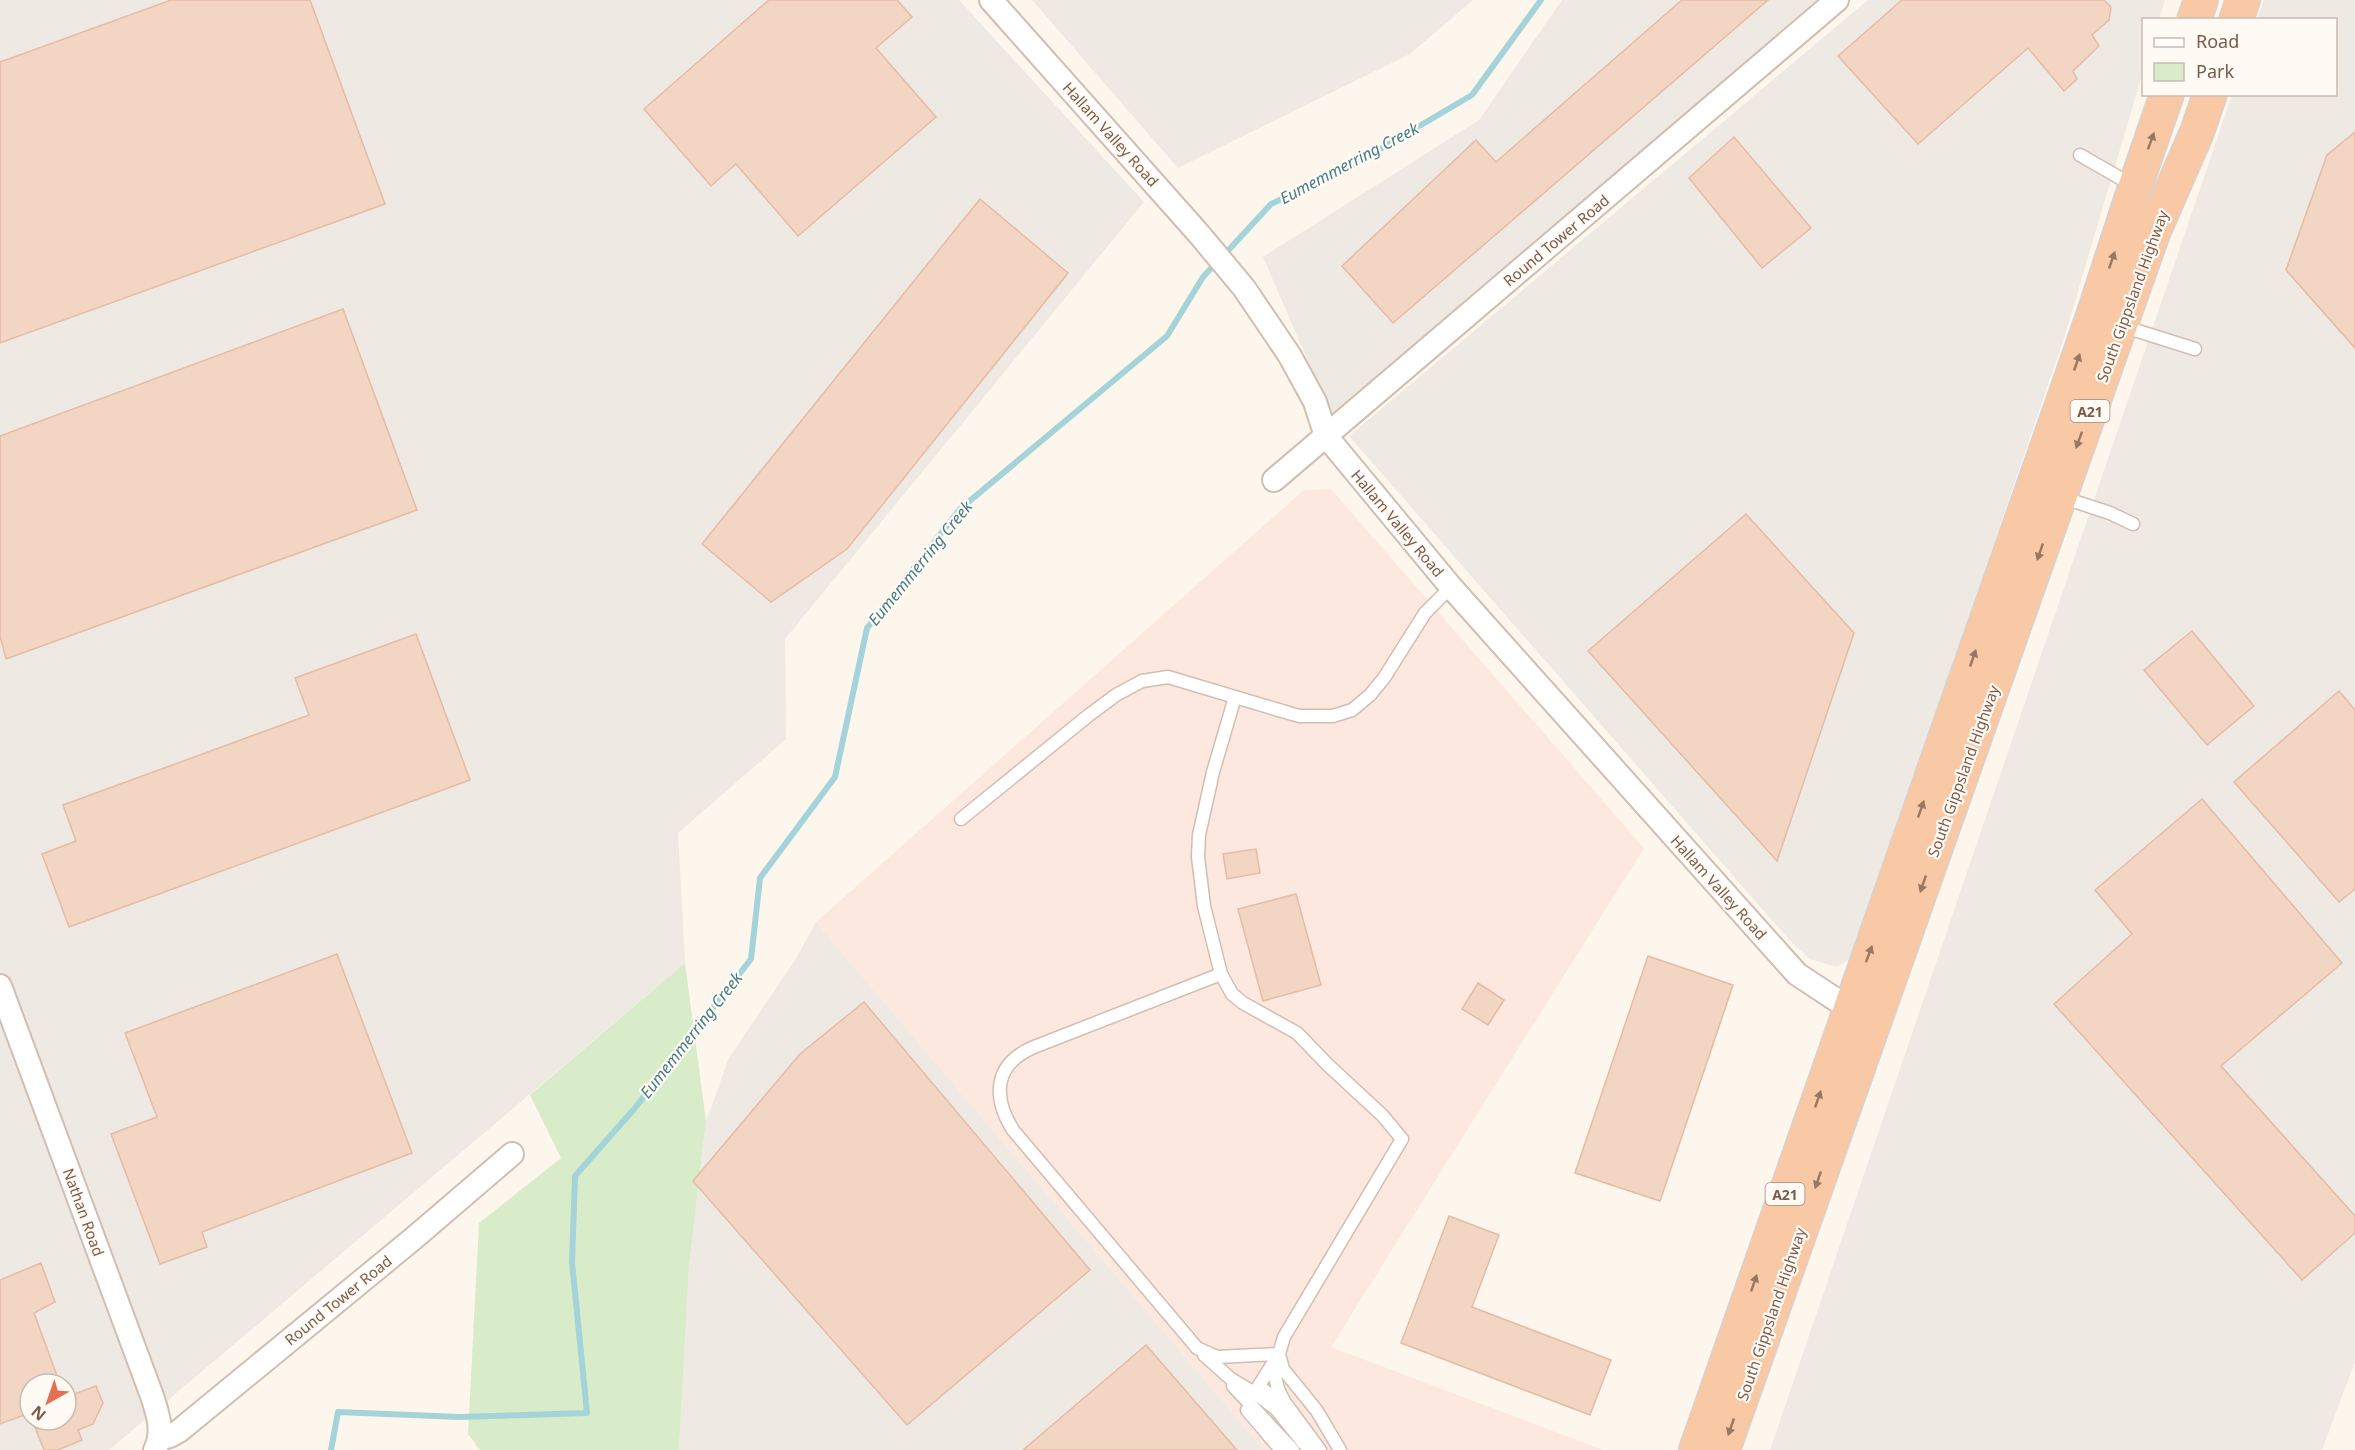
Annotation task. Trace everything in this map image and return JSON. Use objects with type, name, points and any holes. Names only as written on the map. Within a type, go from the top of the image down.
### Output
[{"type":"highway","points":[[2195,18],[2201,0]]},
{"type":"highway","points":[[2237,18],[2243,0]]},
{"type":"highway","name":"South Gippsland Highway","points":[[2107,321],[2134,187],[2167,96]]},
{"type":"highway","name":"South Gippsland Highway","points":[[1706,1449],[1870,1007],[1967,718],[2107,321],[2168,197],[2197,132],[2209,96]]},
{"type":"highway","points":[[2134,187],[2168,197]]},
{"type":"street","name":"Hallam Valley Road","points":[[991,0],[1199,234],[1244,288],[1290,356],[1315,402],[1326,436],[1451,587],[1797,974],[1870,1007]]},
{"type":"street","name":"Round Tower Road","points":[[1274,480],[1837,0]]},
{"type":"street","name":"Nathan Road","points":[[0,986],[152,1396],[159,1420],[157,1444]]},
{"type":"street","name":"Round Tower Road","points":[[157,1444],[179,1431],[414,1238],[512,1154]]},
{"type":"lane","points":[[2080,155],[2134,187]]},
{"type":"lane","points":[[2107,321],[2195,349]]},
{"type":"lane","points":[[2046,490],[2110,513],[2133,524]]},
{"type":"lane","points":[[961,819],[1089,715],[1116,695],[1142,681],[1168,677],[1306,717],[1333,716],[1352,710],[1370,696],[1384,678],[1425,612],[1451,587]]},
{"type":"lane","points":[[1235,697],[1204,810],[1198,846],[1204,906],[1221,974],[1232,994],[1243,1004],[1297,1033],[1383,1116],[1402,1138],[1284,1337],[1275,1379],[1277,1389],[1281,1407],[1309,1450]]},
{"type":"lane","points":[[1221,974],[1028,1050],[1007,1066],[1002,1076],[1000,1103],[1005,1118],[1013,1130],[1197,1348],[1262,1421],[1293,1450]]},
{"type":"lane","points":[[1197,1348],[1217,1357],[1279,1354]]},
{"type":"lane","points":[[1197,1348],[1231,1379],[1261,1391],[1281,1407],[1320,1450]]},
{"type":"lane","points":[[1197,1348],[1255,1408],[1281,1450]]},
{"type":"lane","points":[[1255,1408],[1270,1368],[1279,1354]]},
{"type":"lane","points":[[1279,1354],[1283,1369],[1317,1411],[1340,1450]]},
{"type":"lane","points":[[1261,1391],[1262,1421]]},
{"type":"shaded area","points":[[0,0],[959,0],[1144,202],[785,639],[786,739],[678,833],[685,963],[109,1450],[0,1450]]},
{"type":"shaded area","points":[[1032,0],[1473,0],[1410,54],[1178,168]]},
{"type":"shaded area","points":[[1562,0],[1819,0],[1333,419],[1263,257],[1479,120]]},
{"type":"shaded area","points":[[1868,0],[2165,0],[2159,18],[2142,18],[2142,75],[2064,338],[1853,956],[1837,967],[1810,959],[1791,942],[1349,436]]},
{"type":"shaded area","points":[[2264,0],[2355,0],[2355,1362],[2322,1450],[1770,1450],[2232,96],[2337,96],[2337,18],[2257,18]]},
{"type":"shaded area","points":[[1331,489],[1644,848],[1331,1347],[1603,1450],[1264,1450],[816,922],[1304,490]]},
{"type":"shaded area","points":[[816,922],[1264,1450],[679,1450],[689,1266],[706,1121],[729,1058],[797,957]]},
{"type":"green space","points":[[685,963],[706,1121],[689,1266],[679,1450],[480,1450],[468,1434],[479,1223],[561,1158],[530,1095]]},
{"type":"building","points":[[171,0],[310,0],[385,204],[0,343],[0,62]]},
{"type":"building","points":[[769,0],[897,0],[912,17],[876,48],[936,117],[798,236],[736,164],[711,186],[644,109]]},
{"type":"building","points":[[1682,0],[1768,0],[1393,323],[1342,266],[1476,140],[1496,162]]},
{"type":"building","points":[[1902,0],[2104,0],[2111,7],[2109,20],[2092,35],[2099,46],[2073,71],[2077,79],[2064,91],[2028,48],[1918,144],[1838,56]]},
{"type":"building","points":[[2355,132],[2355,348],[2286,270],[2327,155]]},
{"type":"building","points":[[1734,137],[1811,228],[1762,268],[1689,178]]},
{"type":"building","points":[[980,199],[1068,273],[847,549],[771,602],[702,544]]},
{"type":"building","points":[[343,309],[417,510],[6,659],[0,636],[0,436]]},
{"type":"building","points":[[1746,514],[1854,633],[1777,861],[1588,651]]},
{"type":"building","points":[[2192,631],[2254,706],[2207,745],[2144,670]]},
{"type":"building","points":[[416,634],[470,780],[69,927],[42,854],[76,841],[63,805],[309,715],[295,678]]},
{"type":"building","points":[[2339,691],[2355,710],[2355,889],[2339,902],[2234,782]]},
{"type":"building","points":[[2202,799],[2342,963],[2221,1066],[2355,1216],[2355,1233],[2302,1280],[2054,1004],[2132,934],[2095,890]]},
{"type":"building","points":[[1256,849],[1260,873],[1227,879],[1223,854]]},
{"type":"building","points":[[1296,894],[1321,985],[1263,1001],[1238,909]]},
{"type":"building","points":[[337,954],[412,1153],[202,1232],[207,1247],[160,1264],[111,1134],[157,1117],[125,1033]]},
{"type":"building","points":[[1648,956],[1733,985],[1660,1201],[1575,1173]]},
{"type":"building","points":[[1478,983],[1504,1000],[1488,1025],[1462,1009]]},
{"type":"building","points":[[864,1002],[1090,1270],[907,1425],[693,1181],[800,1054]]},
{"type":"building","points":[[1449,1216],[1499,1235],[1472,1307],[1611,1360],[1590,1415],[1401,1343]]},
{"type":"building","points":[[41,1263],[55,1302],[34,1313],[56,1372],[18,1372],[18,1417],[0,1424],[0,1280]]},
{"type":"building","points":[[1146,1345],[1237,1450],[1023,1450]]},
{"type":"building","points":[[96,1386],[103,1403],[93,1424],[78,1430],[78,1393]]},
{"type":"building","points":[[78,1430],[82,1440],[58,1450],[44,1450],[37,1432],[78,1432]]},
{"type":"waterway","name":"Eumemmerring Creek","points":[[1223,256],[1271,204],[1353,165],[1472,95],[1541,0]]},
{"type":"waterway","name":"Eumemmerring Creek","points":[[331,1450],[338,1412],[459,1417],[587,1413],[572,1262],[575,1176],[635,1108],[751,959],[760,878],[835,777],[867,628],[960,509],[1167,336],[1203,277],[1216,263]]}]
